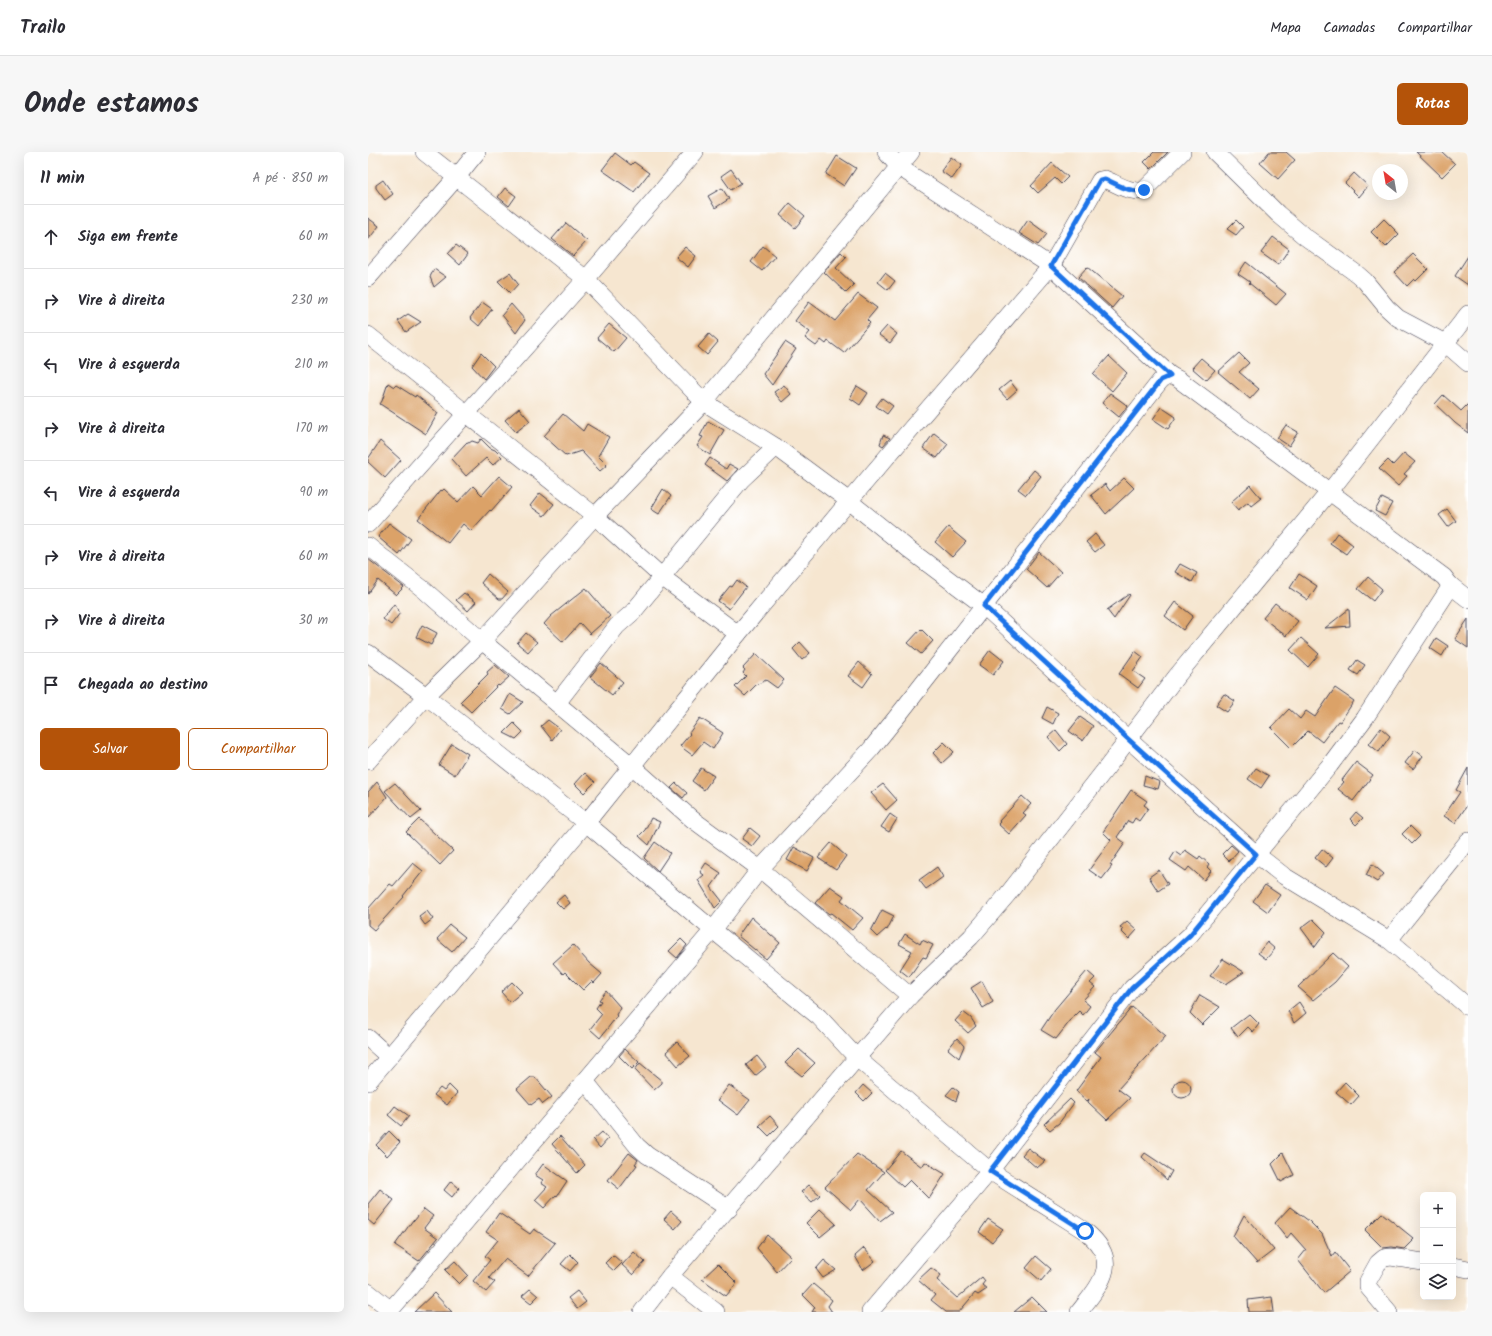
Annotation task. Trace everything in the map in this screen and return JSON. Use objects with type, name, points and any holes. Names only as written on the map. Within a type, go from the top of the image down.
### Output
[{"type":"street","points":[[424,152],[586,279],[704,402],[776,447],[849,501],[911,551],[984,606],[1128,739],[1256,854],[1284,876],[1389,940],[1468,1007]]},
{"type":"street","points":[[368,278],[477,152]]},
{"type":"street","points":[[368,524],[586,279],[695,152]]},
{"type":"street","points":[[886,152],[899,167],[1051,266],[1170,376],[1178,379],[1330,491],[1444,577],[1450,585],[1468,599]]},
{"type":"street","points":[[368,761],[426,696],[482,641],[595,516],[704,402],[911,152]]},
{"type":"street","points":[[368,1082],[586,823],[738,634],[849,501],[1051,266],[1100,180],[1105,179],[1138,192],[1144,190],[1182,152]]},
{"type":"street","points":[[1215,152],[1278,214],[1304,236],[1365,281],[1387,308],[1398,318],[1445,344],[1468,363]]},
{"type":"street","points":[[642,1312],[670,1276],[858,1059],[910,996],[976,931],[1007,895],[1176,677],[1330,491],[1468,314]]},
{"type":"street","points":[[368,335],[595,516],[662,577],[738,634]]},
{"type":"street","points":[[368,1292],[390,1311],[713,930],[760,869],[871,749],[1161,380],[1170,376]]},
{"type":"street","points":[[557,703],[616,626],[628,618],[741,480],[776,447]]},
{"type":"street","points":[[368,546],[423,588],[482,641],[632,766],[692,819],[760,869],[910,996]]},
{"type":"street","points":[[870,1312],[990,1171],[1132,988],[1190,935],[1330,765],[1366,718],[1447,592],[1450,585]]},
{"type":"street","points":[[368,653],[426,696],[586,823],[819,1017],[858,1059],[990,1171],[1085,1231],[1095,1239],[1102,1248],[1106,1259],[1106,1271],[1101,1282],[1079,1312]]},
{"type":"street","points":[[1389,940],[1468,841]]},
{"type":"street","points":[[368,1038],[389,1057]]},
{"type":"street","points":[[585,1081],[637,1146],[648,1156],[713,1198],[724,1214]]},
{"type":"street","points":[[1389,1312],[1368,1287],[1368,1281],[1378,1263],[1384,1258],[1391,1257],[1420,1262]]},
{"type":"street","points":[[1456,1267],[1468,1269]]},
{"type":"street","points":[[670,1276],[716,1312]]},
{"type":"building","points":[[1154,152],[1168,152],[1151,169],[1144,162]]},
{"type":"building","points":[[1269,152],[1286,152],[1295,160],[1278,179],[1260,163]]},
{"type":"building","points":[[1416,152],[1442,152],[1455,164],[1442,177]]},
{"type":"building","points":[[615,153],[631,165],[634,162],[649,173],[634,192],[602,170]]},
{"type":"building","points":[[837,156],[856,168],[844,186],[826,174]]},
{"type":"building","points":[[951,157],[962,165],[952,179],[941,171]]},
{"type":"building","points":[[1052,163],[1068,177],[1061,184],[1055,178],[1038,193],[1031,186]]},
{"type":"building","points":[[731,169],[741,183],[731,190],[721,176]]},
{"type":"building","points":[[1354,173],[1368,186],[1359,197],[1345,183]]},
{"type":"building","points":[[383,180],[393,194],[385,200],[376,188],[376,185]]},
{"type":"building","points":[[505,188],[516,196],[509,206],[498,197]]},
{"type":"building","points":[[722,188],[729,199],[715,208],[708,196]]},
{"type":"building","points":[[790,203],[805,216],[795,228],[780,215]]},
{"type":"building","points":[[368,218],[379,226],[368,240]]},
{"type":"building","points":[[1384,219],[1399,234],[1386,247],[1371,232]]},
{"type":"building","points":[[1028,220],[1047,234],[1038,245],[1019,233]]},
{"type":"building","points":[[1236,220],[1243,227],[1236,235],[1227,229]]},
{"type":"building","points":[[566,223],[587,241],[573,256],[552,239]]},
{"type":"building","points":[[1273,237],[1289,249],[1278,265],[1261,253]]},
{"type":"building","points":[[456,245],[468,254],[460,265],[448,254]]},
{"type":"building","points":[[763,246],[775,256],[762,271],[751,262]]},
{"type":"building","points":[[685,247],[696,256],[688,267],[676,257]]},
{"type":"building","points":[[841,252],[846,257],[836,268],[854,285],[846,293],[824,272]]},
{"type":"building","points":[[1413,254],[1428,269],[1416,281],[1414,279],[1407,286],[1394,272]]},
{"type":"building","points":[[1468,256],[1468,285],[1455,276]]},
{"type":"building","points":[[1246,262],[1286,294],[1276,305],[1249,283],[1250,282],[1238,274]]},
{"type":"building","points":[[1087,267],[1122,296],[1112,308],[1078,277]]},
{"type":"building","points":[[434,269],[446,277],[434,287],[430,277]]},
{"type":"building","points":[[510,273],[518,284],[510,293],[498,281]]},
{"type":"building","points":[[885,273],[895,281],[888,290],[878,282]]},
{"type":"building","points":[[858,294],[877,308],[867,320],[870,323],[844,353],[828,341],[826,344],[821,340],[816,346],[805,338],[810,332],[795,321],[809,302],[835,321]]},
{"type":"building","points":[[482,302],[492,309],[479,326],[470,318]]},
{"type":"building","points":[[511,304],[525,320],[516,333],[502,315]]},
{"type":"building","points":[[408,314],[421,322],[406,332],[398,321]]},
{"type":"building","points":[[609,324],[626,338],[614,352],[597,338]]},
{"type":"building","points":[[887,326],[897,334],[890,343],[879,335]]},
{"type":"building","points":[[709,334],[718,342],[707,355],[698,347]]},
{"type":"building","points":[[785,342],[796,349],[772,385],[763,374]]},
{"type":"building","points":[[481,353],[494,366],[484,379],[472,366]]},
{"type":"building","points":[[1239,353],[1249,363],[1239,372],[1259,389],[1250,399],[1218,372]]},
{"type":"building","points":[[1109,356],[1127,373],[1112,391],[1093,374]]},
{"type":"building","points":[[1201,358],[1215,370],[1206,380],[1192,368]]},
{"type":"building","points":[[1010,381],[1017,390],[1007,399],[999,390]]},
{"type":"building","points":[[388,383],[394,387],[396,385],[415,397],[416,395],[438,413],[426,434],[380,404]]},
{"type":"building","points":[[784,385],[791,394],[782,402],[774,392]]},
{"type":"building","points":[[857,386],[868,393],[860,405],[850,398]]},
{"type":"building","points":[[1110,393],[1128,406],[1119,417],[1102,403]]},
{"type":"building","points":[[1443,395],[1461,411],[1468,404],[1468,433],[1435,404]]},
{"type":"building","points":[[882,398],[893,406],[887,414],[876,406]]},
{"type":"building","points":[[1161,407],[1176,417],[1168,429],[1153,419]]},
{"type":"building","points":[[519,408],[530,421],[516,432],[505,420]]},
{"type":"building","points":[[563,414],[583,431],[587,424],[609,437],[598,456],[607,465],[600,471],[581,451],[566,456],[544,436]]},
{"type":"building","points":[[708,421],[724,430],[710,455],[697,446],[703,437],[700,436]]},
{"type":"building","points":[[1286,425],[1298,432],[1289,446],[1277,438]]},
{"type":"building","points":[[934,433],[948,444],[937,458],[923,448]]},
{"type":"building","points":[[883,435],[890,438],[883,446],[880,444]]},
{"type":"building","points":[[481,439],[502,457],[493,465],[486,458],[466,476],[451,459],[467,442],[469,443],[472,441],[478,443]]},
{"type":"building","points":[[380,441],[401,460],[385,478],[368,462],[368,459]]},
{"type":"building","points":[[1404,453],[1415,462],[1404,474],[1407,476],[1398,486],[1379,469],[1388,460],[1393,465]]},
{"type":"building","points":[[710,458],[726,469],[729,464],[738,469],[727,481],[705,465]]},
{"type":"building","points":[[1034,470],[1041,476],[1026,495],[1018,489]]},
{"type":"building","points":[[499,476],[512,487],[471,531],[463,524],[448,543],[418,519],[441,490],[442,491],[444,489],[458,502],[473,486],[482,495]]},
{"type":"building","points":[[1124,478],[1134,488],[1106,514],[1091,495],[1105,484],[1110,491]]},
{"type":"building","points":[[1250,485],[1261,498],[1251,506],[1248,502],[1238,510],[1231,502]]},
{"type":"building","points":[[663,489],[671,496],[659,514],[651,509]]},
{"type":"building","points":[[540,493],[554,504],[544,516],[530,506]]},
{"type":"building","points":[[1382,498],[1392,503],[1385,516],[1375,511]]},
{"type":"building","points":[[1447,509],[1456,521],[1448,527],[1439,515]]},
{"type":"building","points":[[389,523],[411,539],[399,555],[378,537]]},
{"type":"building","points":[[948,527],[966,542],[952,557],[935,542]]},
{"type":"building","points":[[1337,533],[1353,545],[1346,554],[1330,543]]},
{"type":"building","points":[[1095,534],[1104,545],[1095,552],[1086,542]]},
{"type":"building","points":[[1039,552],[1061,572],[1047,588],[1026,569]]},
{"type":"building","points":[[368,559],[404,587],[396,595],[378,580],[368,594]]},
{"type":"building","points":[[1180,564],[1197,573],[1192,582],[1175,572]]},
{"type":"building","points":[[488,574],[508,592],[502,599],[499,599],[481,583]]},
{"type":"building","points":[[1299,574],[1317,586],[1308,600],[1290,588]]},
{"type":"building","points":[[1368,577],[1382,589],[1373,601],[1358,589]]},
{"type":"building","points":[[737,580],[746,587],[729,609],[718,601]]},
{"type":"building","points":[[586,588],[610,616],[590,634],[580,623],[563,642],[544,624],[551,616]]},
{"type":"building","points":[[464,593],[476,602],[468,611],[456,600]]},
{"type":"building","points":[[1129,594],[1130,595],[1114,619],[1107,610]]},
{"type":"building","points":[[1175,602],[1193,616],[1183,630],[1165,616]]},
{"type":"building","points":[[1275,603],[1298,621],[1286,636],[1263,618]]},
{"type":"building","points":[[394,604],[400,613],[391,625],[383,619]]},
{"type":"building","points":[[1349,609],[1350,626],[1325,628]]},
{"type":"building","points":[[1468,619],[1468,648],[1455,639]]},
{"type":"building","points":[[422,625],[437,633],[431,645],[416,637]]},
{"type":"building","points":[[921,629],[933,641],[921,654],[908,643]]},
{"type":"building","points":[[526,633],[537,642],[528,652],[517,643]]},
{"type":"building","points":[[1301,638],[1319,654],[1308,667],[1290,650]]},
{"type":"building","points":[[1436,638],[1448,646],[1442,656],[1430,648]]},
{"type":"building","points":[[800,642],[810,653],[802,660],[793,649]]},
{"type":"building","points":[[990,650],[1004,661],[993,675],[979,665]]},
{"type":"building","points":[[1135,651],[1143,657],[1133,671],[1145,679],[1138,688],[1119,674]]},
{"type":"building","points":[[756,654],[784,680],[777,688],[766,680],[756,685],[745,696],[735,687],[746,676],[743,673],[745,670],[743,668]]},
{"type":"building","points":[[1357,660],[1365,665],[1358,675],[1350,670]]},
{"type":"building","points":[[859,662],[872,674],[863,687],[848,676]]},
{"type":"building","points":[[601,663],[623,682],[612,695],[590,677]]},
{"type":"building","points":[[495,665],[509,677],[499,686],[498,685],[471,712],[460,702]]},
{"type":"building","points":[[1335,688],[1354,701],[1340,722],[1338,721],[1322,742],[1308,731],[1291,748],[1271,728],[1289,709],[1300,719],[1306,711],[1315,717]]},
{"type":"building","points":[[510,694],[523,702],[510,714],[502,709]]},
{"type":"building","points":[[1224,694],[1235,701],[1227,712],[1216,705]]},
{"type":"building","points":[[1047,707],[1058,713],[1053,724],[1042,718]]},
{"type":"building","points":[[1080,717],[1093,726],[1083,741],[1069,731]]},
{"type":"building","points":[[700,718],[723,733],[713,749],[703,742],[692,755],[680,746]]},
{"type":"building","points":[[548,720],[560,729],[552,740],[541,726]]},
{"type":"building","points":[[514,723],[523,732],[516,739],[504,733]]},
{"type":"building","points":[[1381,728],[1390,736],[1379,752],[1369,744]]},
{"type":"building","points":[[1056,730],[1067,744],[1060,751],[1048,737]]},
{"type":"building","points":[[944,742],[954,752],[942,763],[933,753]]},
{"type":"building","points":[[452,744],[468,754],[455,775],[439,765]]},
{"type":"building","points":[[1415,750],[1423,756],[1413,769],[1405,763]]},
{"type":"building","points":[[1356,762],[1373,775],[1353,801],[1338,789],[1344,782],[1342,780]]},
{"type":"building","points":[[701,768],[714,776],[704,790],[692,781]]},
{"type":"building","points":[[1256,768],[1269,776],[1261,788],[1248,779]]},
{"type":"building","points":[[1468,768],[1468,804],[1455,823],[1444,816],[1460,792],[1456,790]]},
{"type":"building","points":[[585,773],[595,782],[584,793],[575,784]]},
{"type":"building","points":[[1145,776],[1160,782],[1158,789],[1143,785]]},
{"type":"building","points":[[377,782],[387,797],[368,818],[368,792]]},
{"type":"building","points":[[395,783],[421,811],[411,819],[385,791]]},
{"type":"building","points":[[676,783],[687,793],[683,798],[671,788]]},
{"type":"building","points":[[883,784],[897,800],[886,810],[871,793]]},
{"type":"building","points":[[1131,790],[1147,801],[1144,805],[1148,808],[1139,821],[1135,818],[1132,823],[1128,821],[1117,837],[1125,843],[1110,865],[1112,866],[1102,879],[1089,870],[1111,840],[1103,832]]},
{"type":"building","points":[[1022,796],[1031,804],[1023,813],[1026,815],[1009,834],[998,824],[1000,822],[999,821]]},
{"type":"building","points":[[1356,812],[1363,818],[1356,825],[1350,819]]},
{"type":"building","points":[[890,814],[897,819],[889,832],[881,827]]},
{"type":"building","points":[[651,818],[660,822],[649,845],[639,836],[645,830]]},
{"type":"building","points":[[419,819],[453,851],[440,865],[406,832]]},
{"type":"building","points":[[1410,826],[1420,836],[1412,844],[1402,834]]},
{"type":"building","points":[[750,828],[760,836],[752,846],[742,839]]},
{"type":"building","points":[[655,842],[670,853],[658,871],[644,858]]},
{"type":"building","points":[[831,843],[846,856],[836,870],[818,858]]},
{"type":"building","points":[[1231,845],[1238,851],[1229,861],[1222,854]]},
{"type":"building","points":[[794,847],[814,858],[807,871],[787,860]]},
{"type":"building","points":[[1322,849],[1333,858],[1326,867],[1315,858]]},
{"type":"building","points":[[1185,850],[1198,859],[1200,856],[1209,864],[1207,867],[1211,871],[1204,880],[1189,867],[1186,871],[1170,860],[1175,852],[1181,856]]},
{"type":"building","points":[[413,863],[423,871],[403,896],[404,897],[374,930],[368,925],[368,909],[390,884],[393,886]]},
{"type":"building","points":[[706,863],[721,873],[711,887],[722,901],[715,908],[698,880],[704,875],[700,872]]},
{"type":"building","points":[[1372,864],[1384,874],[1377,882],[1366,875]]},
{"type":"building","points":[[937,867],[943,877],[926,889],[919,880]]},
{"type":"building","points":[[1159,870],[1168,884],[1158,891],[1149,877]]},
{"type":"building","points":[[1265,885],[1280,895],[1268,912],[1253,901]]},
{"type":"building","points":[[830,886],[844,896],[841,900],[863,918],[852,930],[831,913],[829,914],[815,903]]},
{"type":"building","points":[[564,895],[570,903],[563,909],[556,902]]},
{"type":"building","points":[[882,910],[894,916],[887,930],[886,929],[877,937],[871,931]]},
{"type":"building","points":[[427,911],[433,919],[425,925],[419,917]]},
{"type":"building","points":[[751,917],[780,943],[766,959],[738,936]]},
{"type":"building","points":[[1313,919],[1326,932],[1315,947],[1301,928]]},
{"type":"building","points":[[1127,921],[1137,930],[1129,939],[1121,931],[1123,929],[1120,927]]},
{"type":"building","points":[[450,925],[465,937],[452,952],[437,939]]},
{"type":"building","points":[[905,934],[920,944],[922,940],[933,945],[926,958],[923,957],[909,977],[900,970],[912,951],[899,944]]},
{"type":"building","points":[[681,939],[687,945],[677,958],[669,951]]},
{"type":"building","points":[[1267,942],[1275,949],[1266,959],[1258,953]]},
{"type":"building","points":[[573,945],[589,963],[602,974],[594,983],[592,981],[583,990],[565,972],[563,974],[553,963]]},
{"type":"building","points":[[1333,953],[1348,967],[1335,982],[1313,1000],[1298,987]]},
{"type":"building","points":[[1223,959],[1244,972],[1226,984],[1210,976]]},
{"type":"building","points":[[1087,971],[1095,978],[1090,983],[1095,987],[1083,1000],[1090,1006],[1083,1015],[1079,1011],[1056,1039],[1041,1030],[1055,1009]]},
{"type":"building","points":[[982,981],[993,1002],[983,1008],[971,988]]},
{"type":"building","points":[[512,982],[522,992],[510,1002],[501,992]]},
{"type":"building","points":[[606,991],[620,1007],[616,1015],[617,1016],[600,1038],[590,1029],[602,1014],[596,1008],[601,1001],[599,1000]]},
{"type":"building","points":[[1200,995],[1220,1007],[1202,1025],[1190,1013]]},
{"type":"building","points":[[1299,1002],[1306,1013],[1294,1023],[1288,1011]]},
{"type":"building","points":[[1132,1007],[1166,1036],[1118,1089],[1130,1098],[1107,1120],[1088,1102],[1089,1099],[1087,1101],[1076,1091],[1101,1057],[1095,1052]]},
{"type":"building","points":[[963,1012],[971,1018],[976,1026],[968,1033],[955,1021]]},
{"type":"building","points":[[1249,1014],[1259,1024],[1253,1032],[1248,1027],[1238,1037],[1231,1028]]},
{"type":"building","points":[[957,1038],[964,1046],[959,1058],[948,1049]]},
{"type":"building","points":[[677,1042],[690,1056],[678,1066],[666,1052]]},
{"type":"building","points":[[625,1049],[639,1062],[632,1069],[619,1056]]},
{"type":"building","points":[[799,1049],[815,1063],[802,1076],[785,1063]]},
{"type":"building","points":[[757,1056],[766,1067],[755,1076],[746,1065]]},
{"type":"building","points":[[640,1063],[662,1081],[662,1083],[654,1090],[635,1070]]},
{"type":"building","points":[[531,1077],[535,1077],[552,1097],[543,1104],[539,1099],[531,1105],[517,1089]]},
{"type":"building","points":[[1178,1080],[1186,1080],[1191,1085],[1189,1096],[1186,1098],[1178,1098],[1173,1093],[1173,1085]]},
{"type":"building","points":[[1345,1082],[1359,1096],[1351,1105],[1336,1092]]},
{"type":"building","points":[[449,1085],[457,1093],[447,1105],[434,1095],[440,1088],[444,1091]]},
{"type":"building","points":[[729,1085],[750,1100],[738,1115],[718,1100]]},
{"type":"building","points":[[863,1085],[872,1093],[864,1101],[856,1093]]},
{"type":"building","points":[[953,1087],[959,1092],[956,1101],[946,1095]]},
{"type":"building","points":[[1070,1099],[1074,1103],[1059,1123],[1050,1130],[1044,1124]]},
{"type":"building","points":[[395,1106],[409,1116],[401,1126],[388,1115]]},
{"type":"building","points":[[770,1116],[779,1126],[769,1136],[759,1126]]},
{"type":"building","points":[[389,1131],[400,1142],[387,1156],[376,1145]]},
{"type":"building","points":[[602,1132],[608,1139],[600,1148],[593,1140]]},
{"type":"building","points":[[560,1136],[585,1165],[577,1173],[552,1144]]},
{"type":"building","points":[[1028,1148],[1045,1161],[1037,1168],[1022,1155]]},
{"type":"building","points":[[901,1151],[922,1167],[925,1162],[945,1174],[929,1199],[910,1180],[903,1187],[885,1170]]},
{"type":"building","points":[[629,1153],[638,1160],[635,1164],[637,1165],[619,1189],[608,1180]]},
{"type":"building","points":[[1145,1153],[1172,1171],[1167,1180],[1142,1157]]},
{"type":"building","points":[[1283,1153],[1294,1175],[1281,1182],[1272,1164]]},
{"type":"building","points":[[857,1154],[884,1172],[868,1190],[892,1212],[880,1221],[860,1199],[851,1210],[825,1187]]},
{"type":"building","points":[[543,1164],[567,1181],[557,1196],[556,1195],[544,1208],[535,1200],[547,1187],[541,1183],[543,1180],[535,1175]]},
{"type":"building","points":[[451,1181],[459,1188],[452,1197],[444,1190]]},
{"type":"building","points":[[809,1185],[820,1195],[812,1202],[801,1192]]},
{"type":"building","points":[[380,1189],[394,1200],[374,1225],[368,1220],[368,1204]]},
{"type":"building","points":[[1290,1207],[1309,1221],[1322,1234],[1332,1256],[1335,1252],[1350,1271],[1324,1293],[1298,1260],[1306,1250],[1291,1233],[1287,1238],[1275,1223]]},
{"type":"building","points":[[424,1209],[433,1216],[424,1228],[438,1238],[419,1261],[395,1245],[413,1220],[414,1221]]},
{"type":"building","points":[[820,1209],[836,1224],[820,1237],[806,1223]]},
{"type":"building","points":[[671,1211],[682,1221],[675,1229],[664,1219]]},
{"type":"building","points":[[499,1213],[530,1234],[534,1229],[555,1243],[528,1276],[505,1259],[489,1278],[495,1282],[486,1292],[473,1281],[490,1260],[485,1256],[498,1240],[486,1232]]},
{"type":"building","points":[[1382,1213],[1413,1238],[1404,1249],[1392,1247],[1383,1248],[1365,1230]]},
{"type":"building","points":[[1244,1215],[1274,1250],[1257,1263],[1233,1236]]},
{"type":"building","points":[[988,1219],[1003,1229],[992,1242],[979,1232]]},
{"type":"building","points":[[767,1235],[791,1257],[777,1272],[757,1248]]},
{"type":"building","points":[[864,1248],[875,1261],[863,1270],[855,1256]]},
{"type":"building","points":[[634,1252],[645,1262],[633,1275],[622,1265]]},
{"type":"building","points":[[570,1254],[578,1262],[570,1271],[561,1264]]},
{"type":"building","points":[[613,1255],[622,1263],[614,1271],[605,1263]]},
{"type":"building","points":[[1036,1256],[1051,1269],[1041,1281],[1026,1268]]},
{"type":"building","points":[[824,1260],[836,1270],[823,1278],[816,1269]]},
{"type":"building","points":[[455,1261],[468,1275],[459,1284],[445,1270]]},
{"type":"building","points":[[718,1264],[737,1283],[726,1296],[702,1279]]},
{"type":"building","points":[[931,1268],[941,1275],[937,1280],[957,1298],[982,1277],[985,1281],[982,1285],[987,1289],[978,1295],[975,1293],[959,1312],[946,1312],[931,1300],[935,1295],[918,1280]]},
{"type":"building","points":[[813,1284],[832,1300],[828,1306],[832,1312],[812,1312],[815,1307],[803,1295]]},
{"type":"building","points":[[530,1289],[538,1296],[531,1303],[522,1296]]},
{"type":"building","points":[[577,1291],[586,1302],[577,1309],[568,1298]]},
{"type":"building","points":[[434,1293],[452,1312],[414,1312]]},
{"type":"building","points":[[1032,1297],[1047,1312],[1014,1312]]},
{"type":"building","points":[[1272,1297],[1274,1312],[1249,1312],[1248,1300]]},
{"type":"route","points":[[1085,1231],[990,1171],[1132,988],[1190,935],[1256,854],[1128,739],[984,606],[1161,380],[1170,376],[1051,266],[1100,180],[1105,179],[1133,191],[1138,192],[1144,190]]}]
